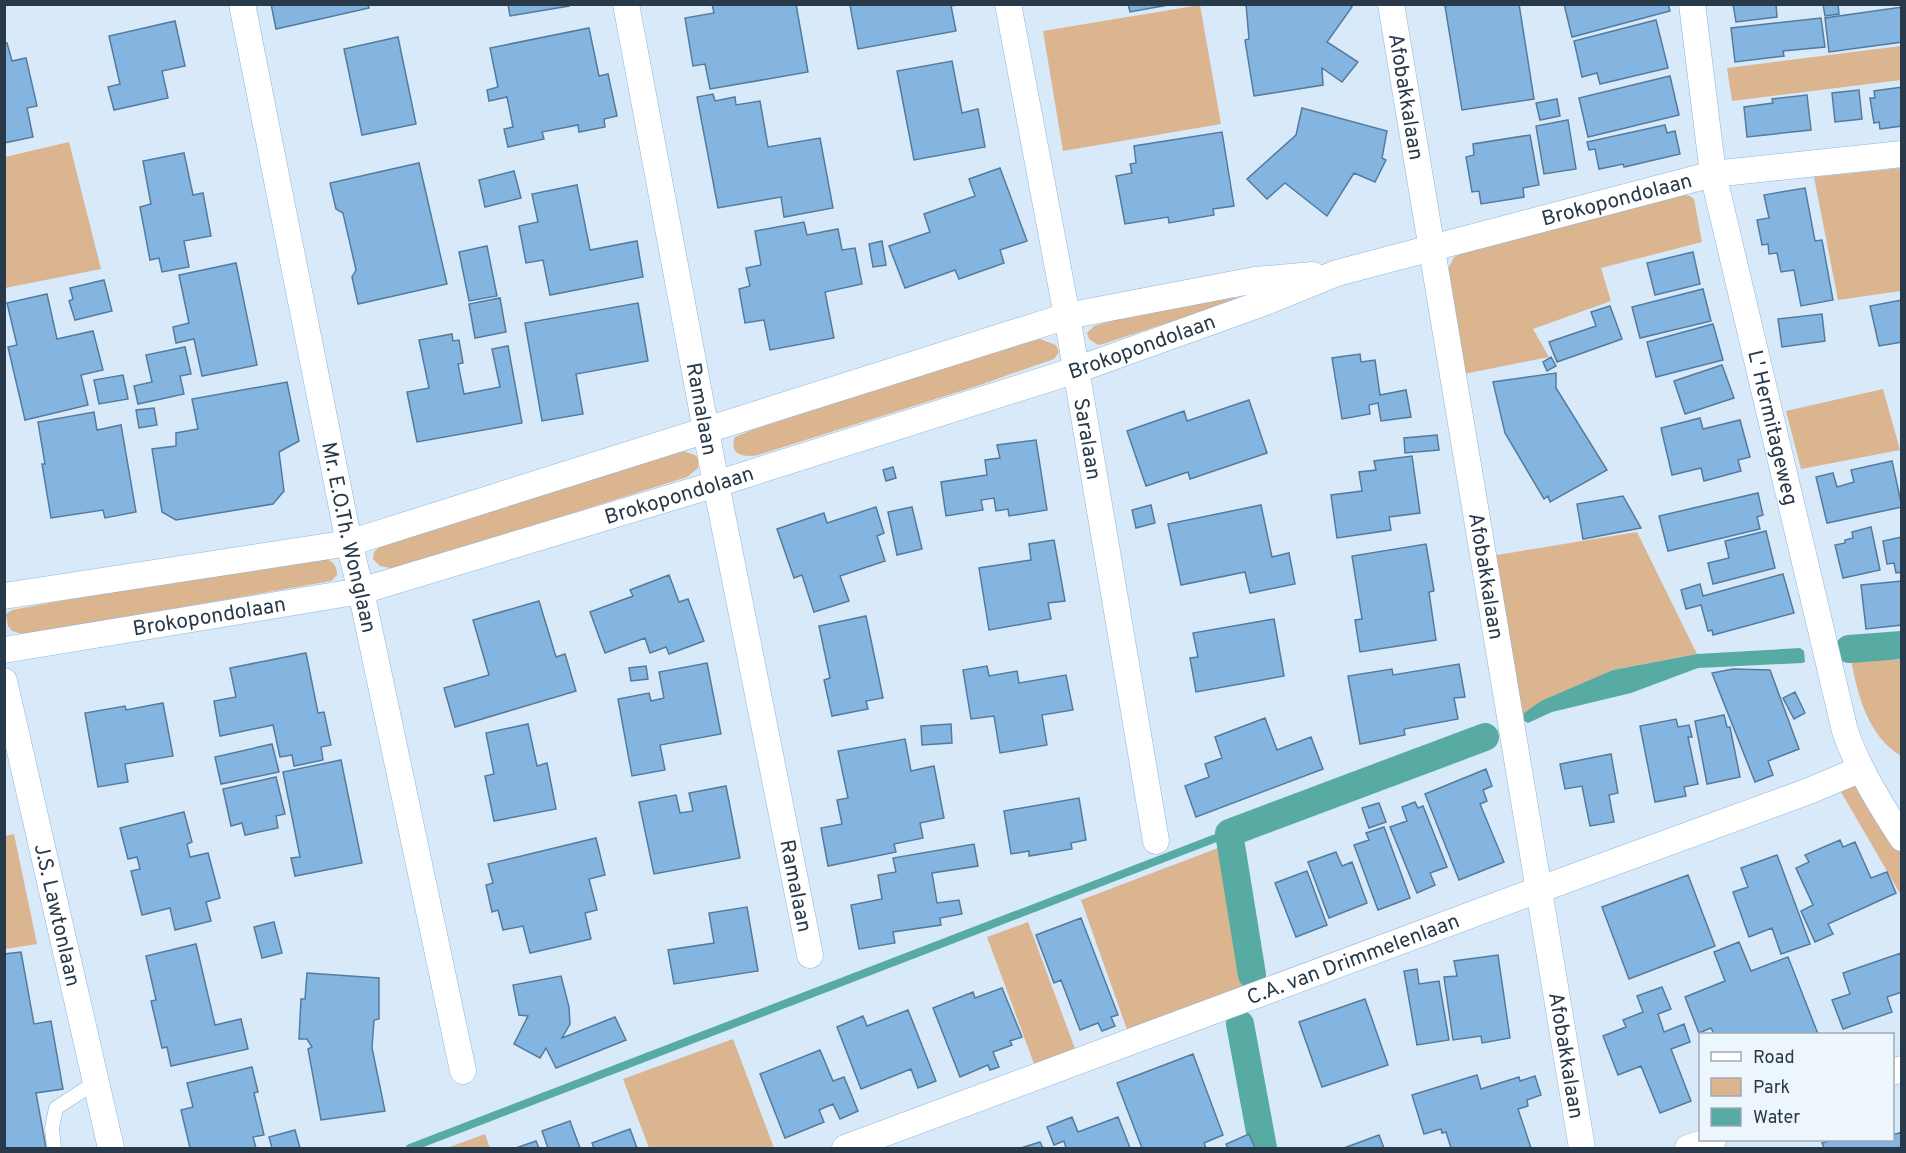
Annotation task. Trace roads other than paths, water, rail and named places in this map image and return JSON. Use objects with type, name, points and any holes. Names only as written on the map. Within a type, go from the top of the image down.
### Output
[{"type":"street","name":"Mr. E.O.Th. Wonglaan","points":[[242,4],[349,543],[463,1071]]},
{"type":"street","name":"Ramalaan","points":[[626,4],[716,484],[810,955]]},
{"type":"street","name":"Saralaan","points":[[1008,4],[1067,316],[1156,841]]},
{"type":"street","name":"Afobakkalaan","points":[[1391,4],[1582,1149]]},
{"type":"street","name":"L' Hermitageweg","points":[[1692,4],[1713,174],[1845,731],[1861,769],[1889,799],[1902,838]]},
{"type":"street","name":"Brokopondolaan","points":[[4,650],[361,591],[716,484],[1076,370],[1263,303],[1337,273],[1713,174],[1902,154]]},
{"type":"street","name":"Brokopondolaan","points":[[4,596],[349,543],[1067,316],[1255,280],[1337,273]]},
{"type":"street","name":"J.S. Lawtonlaan","points":[[4,681],[111,1149]]},
{"type":"street","name":"C.A. van Drimmelenlaan","points":[[845,1149],[1799,795],[1861,769]]},
{"type":"street","points":[[1689,1149],[1710,1141]]},
{"type":"lane","points":[[54,1149],[52,1128],[56,1108],[96,1082]]},
{"type":"water","points":[[1800,648],[1804,651],[1805,662],[1802,663],[1698,668],[1631,693],[1552,712],[1528,723],[1524,721],[1524,713],[1541,701],[1613,670],[1697,654]]},
{"type":"waterway","points":[[1849,649],[1902,645]]},
{"type":"waterway","points":[[1252,975],[1229,833],[1485,737]]},
{"type":"waterway","points":[[410,1148],[1229,833]]},
{"type":"waterway","points":[[1240,1024],[1263,1148]]}]
